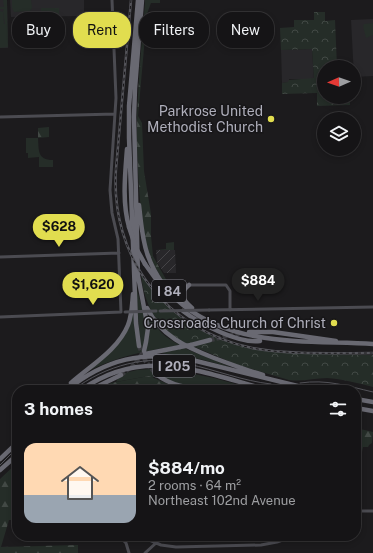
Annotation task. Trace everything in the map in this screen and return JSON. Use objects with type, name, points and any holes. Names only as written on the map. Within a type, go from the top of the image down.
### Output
[{"type":"highway","name":"I 84","points":[[138,0],[130,87],[129,138],[124,193],[125,209],[129,227],[136,248],[145,264],[160,286],[188,311],[219,329],[260,341],[298,345],[373,346]]},
{"type":"highway","name":"I 84","points":[[142,0],[134,111],[136,178],[144,244],[149,260],[157,275],[170,292],[195,314],[216,325],[243,334],[281,341],[354,343],[373,346]]},
{"type":"highway","points":[[129,138],[139,346]]},
{"type":"highway","points":[[136,178],[138,268],[140,290],[148,328],[144,351]]},
{"type":"highway","points":[[69,385],[113,346],[124,333],[130,316],[135,281]]},
{"type":"highway","points":[[189,285],[182,294],[188,305],[206,317],[243,334]]},
{"type":"highway","points":[[140,290],[146,307],[153,320],[175,341],[191,349],[276,381]]},
{"type":"highway","points":[[183,311],[209,327],[232,336],[260,341]]},
{"type":"highway","points":[[248,332],[273,332],[354,343]]},
{"type":"highway","points":[[135,357],[210,340]]},
{"type":"highway","name":"I 205","points":[[73,385],[87,375],[115,362],[135,357],[161,356],[180,358],[293,385]]},
{"type":"highway","name":"I 205","points":[[90,385],[113,373],[136,366],[155,365],[190,369],[250,385]]},
{"type":"highway","points":[[156,374],[166,381],[177,385]]},
{"type":"highway","points":[[100,385],[121,375]]},
{"type":"highway","points":[[361,400],[373,402]]},
{"type":"highway","points":[[361,409],[373,411]]},
{"type":"highway","points":[[0,459],[12,448]]},
{"type":"highway","points":[[0,470],[12,459]]},
{"type":"main road","points":[[112,0],[116,98],[110,190],[112,213],[118,240],[123,312]]},
{"type":"main road","points":[[0,117],[115,114]]},
{"type":"main road","points":[[0,257],[119,253]]},
{"type":"main road","points":[[189,285],[220,284],[228,287],[230,292],[230,310]]},
{"type":"main road","points":[[0,317],[123,312],[373,307]]},
{"type":"main road","points":[[361,511],[373,511]]},
{"type":"main road","points":[[124,541],[129,553]]},
{"type":"main road","points":[[151,541],[165,546],[176,547],[261,545],[280,541]]},
{"type":"main road","points":[[145,553],[156,543]]},
{"type":"shaded area","points":[[0,0],[7,0],[8,48],[0,48]]},
{"type":"shaded area","points":[[10,0],[84,0],[84,12],[73,12],[73,16],[65,16],[65,12],[12,12],[11,17]]},
{"type":"shaded area","points":[[373,19],[373,76],[361,77],[361,60],[353,60],[351,20]]},
{"type":"shaded area","points":[[312,49],[314,79],[289,79],[289,82],[282,83],[281,50]]},
{"type":"shaded area","points":[[156,250],[175,250],[176,273],[164,273],[157,262]]},
{"type":"green space","points":[[3,0],[7,0],[8,47],[0,48],[0,11],[3,12],[5,24],[4,9],[0,9],[0,7],[4,7]]},
{"type":"green space","points":[[12,0],[31,0],[32,8],[30,11],[14,12],[12,8]]},
{"type":"green space","points":[[145,0],[160,0],[160,3],[151,3],[148,12],[144,12]]},
{"type":"green space","points":[[41,8],[59,8],[59,12],[41,12]]},
{"type":"green space","points":[[314,12],[325,12],[325,21],[335,20],[337,60],[317,60],[317,93],[282,94],[282,83],[288,82],[289,80],[314,78],[312,49],[281,50],[280,28],[294,27],[294,20],[314,20]]},
{"type":"green space","points":[[373,23],[373,35],[366,38],[363,26],[364,24]]},
{"type":"green space","points":[[141,48],[144,48],[138,116],[142,123],[144,171],[151,214],[153,256],[168,283],[190,308],[178,298],[158,273],[146,245],[143,230],[138,174],[137,122]]},
{"type":"green space","points":[[317,104],[350,104],[350,105],[317,106]]},
{"type":"green space","points":[[49,127],[49,137],[38,138],[38,128]]},
{"type":"green space","points":[[26,138],[38,138],[41,156],[48,160],[53,160],[53,167],[39,167],[39,157],[28,158],[28,153],[26,153]]},
{"type":"green space","points":[[174,242],[174,250],[156,250],[166,249],[166,243]]},
{"type":"green space","points":[[141,274],[175,313],[197,328],[220,339],[244,346],[295,353],[373,355],[373,387],[344,380],[327,378],[299,381],[289,380],[238,365],[183,342],[165,329],[153,314],[145,295]]},
{"type":"green space","points":[[136,286],[144,314],[146,328],[145,351],[148,314],[161,332],[180,345],[120,358],[86,372],[125,335],[134,299],[139,331]]},
{"type":"green space","points":[[184,348],[233,368],[200,359],[160,353]]},
{"type":"green space","points":[[164,368],[214,378],[239,385],[184,385],[170,382],[157,373],[152,378],[149,376],[116,382],[120,374],[137,370]]},
{"type":"green space","points":[[149,376],[170,385],[106,385]]},
{"type":"green space","points":[[361,429],[373,432],[372,443],[368,447],[363,447],[361,457]]},
{"type":"green space","points":[[12,468],[12,520],[9,520],[1,547],[78,545],[78,553],[0,553],[0,479]]},
{"type":"tunnel","points":[[210,340],[241,333]]},
{"type":"tunnel","points":[[139,346],[146,362],[156,374]]},
{"type":"tunnel","points":[[121,375],[134,365],[144,351]]},
{"type":"tram line","points":[[80,385],[113,368],[143,361],[158,360],[188,364],[261,383],[271,384]]},
{"type":"tram line","points":[[300,383],[319,382],[346,385]]},
{"type":"tram line","points":[[361,389],[373,392]]},
{"type":"tram line","points":[[0,465],[12,453]]},
{"type":"railway","points":[[131,0],[116,169],[117,201],[122,232],[133,260],[149,285],[169,307],[193,325],[221,339],[252,348],[281,352],[373,353]]},
{"type":"place","name":"Parkrose United Methodist Church","points":[[271,119]]},
{"type":"place","name":"Crossroads Church of Christ","points":[[334,323]]}]
